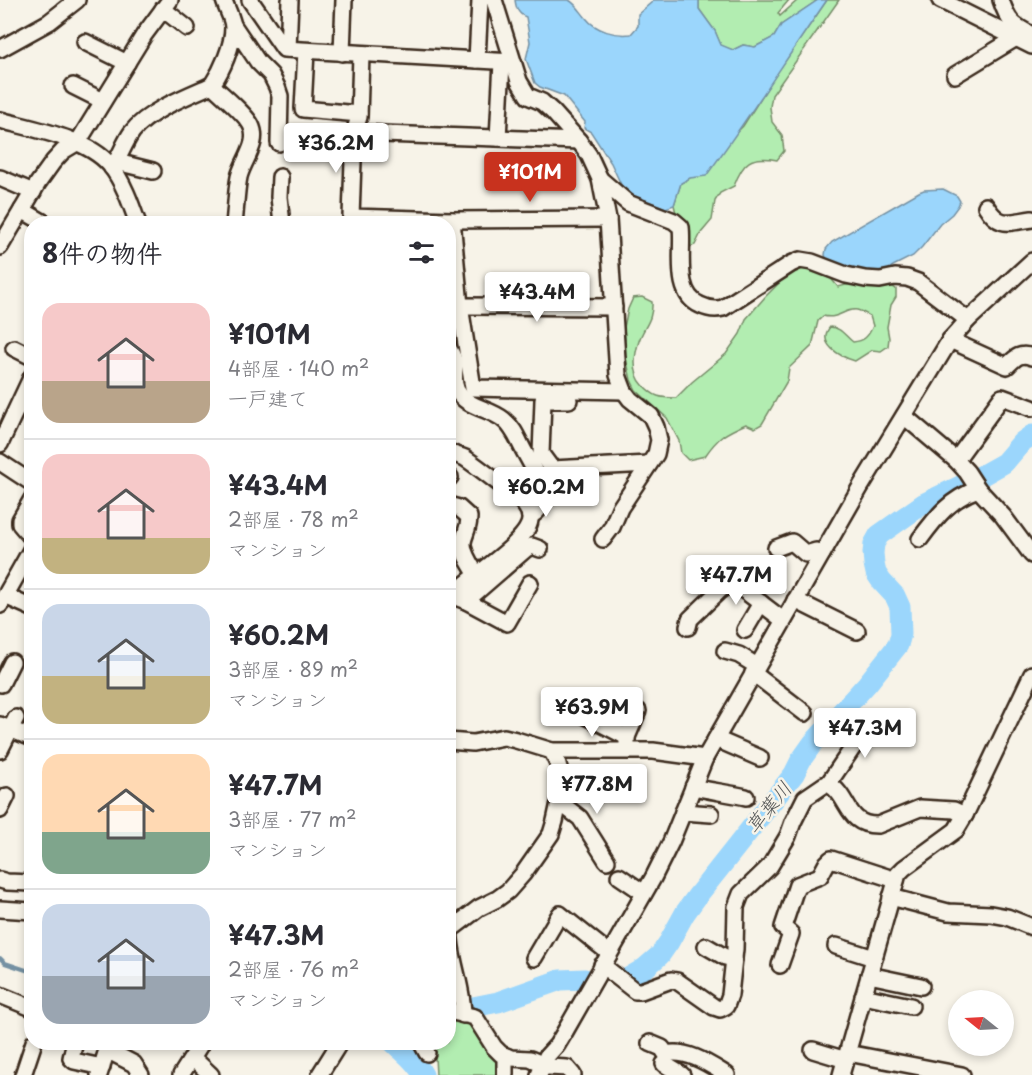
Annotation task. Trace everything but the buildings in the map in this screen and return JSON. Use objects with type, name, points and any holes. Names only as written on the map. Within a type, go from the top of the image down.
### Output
[{"type":"street","points":[[0,49],[49,22],[77,0]]},
{"type":"street","points":[[224,0],[233,25],[278,87],[280,96],[279,143]]},
{"type":"street","points":[[250,0],[284,49],[288,50],[507,62]]},
{"type":"street","points":[[288,50],[290,0]]},
{"type":"street","points":[[342,53],[344,0]]},
{"type":"street","points":[[477,60],[480,0]]},
{"type":"street","points":[[494,0],[507,62],[498,138]]},
{"type":"street","points":[[940,0],[1032,46]]},
{"type":"street","points":[[1001,0],[1011,24],[1032,35]]},
{"type":"street","points":[[0,247],[53,162],[63,151],[78,142],[144,34],[167,4],[187,28]]},
{"type":"street","points":[[114,165],[137,125],[169,105],[212,85],[220,74],[226,58],[233,25]]},
{"type":"street","points":[[955,75],[1016,38]]},
{"type":"street","points":[[85,42],[127,63]]},
{"type":"street","points":[[306,51],[303,109],[359,114]]},
{"type":"street","points":[[351,216],[354,133],[359,114],[361,54]]},
{"type":"street","points":[[507,62],[528,96],[542,102],[554,112],[579,141],[589,155],[600,179],[608,219],[620,395]]},
{"type":"street","points":[[212,85],[245,117],[251,125],[253,135],[253,144],[239,179],[235,216]]},
{"type":"street","points":[[73,86],[103,101]]},
{"type":"street","points":[[0,120],[46,126],[78,142],[114,165],[153,171]]},
{"type":"street","points":[[354,133],[579,141]]},
{"type":"street","points":[[114,165],[135,216]]},
{"type":"street","points":[[280,177],[281,216]]},
{"type":"street","points":[[0,178],[33,192]]},
{"type":"street","points":[[600,179],[628,203],[674,221],[681,227],[683,286],[694,303],[705,307],[723,308],[800,260],[865,279],[908,278],[918,282],[968,320]]},
{"type":"street","points":[[986,206],[993,218],[1000,222],[1032,219]]},
{"type":"street","points":[[22,210],[32,216]]},
{"type":"street","points":[[456,220],[608,219]]},
{"type":"street","points":[[541,1069],[547,1056],[563,1035],[644,893],[666,851],[705,758],[783,620],[950,340],[968,320],[1032,261]]},
{"type":"street","points":[[456,263],[460,306],[473,388],[620,395],[630,399],[651,416],[659,440],[656,454],[620,508],[612,527],[603,539]]},
{"type":"street","points":[[460,306],[614,307]]},
{"type":"street","points":[[950,340],[1007,366],[1022,354],[1032,357]]},
{"type":"street","points":[[14,348],[24,353]]},
{"type":"street","points":[[456,388],[460,396],[469,403],[504,419],[512,428],[540,481],[542,492],[540,506],[536,513],[530,516]]},
{"type":"street","points":[[620,395],[543,400],[541,454],[552,469],[649,464]]},
{"type":"street","points":[[956,460],[1002,397],[1032,408]]},
{"type":"street","points":[[0,444],[4,424],[24,400]]},
{"type":"street","points":[[904,416],[956,460],[1032,555]]},
{"type":"street","points":[[456,455],[463,457],[514,494],[524,504],[530,516],[526,530],[516,542],[477,574],[456,599]]},
{"type":"street","points":[[0,462],[24,478]]},
{"type":"street","points":[[920,539],[940,513],[965,494],[974,482]]},
{"type":"street","points":[[456,507],[469,517],[463,550],[477,574]]},
{"type":"street","points":[[24,513],[20,520],[24,529]]},
{"type":"street","points":[[776,548],[792,542],[806,554],[816,550],[822,554]]},
{"type":"street","points":[[456,599],[526,549],[532,546],[540,549]]},
{"type":"street","points":[[24,564],[3,601],[24,606]]},
{"type":"street","points":[[720,564],[733,580],[733,586]]},
{"type":"street","points":[[456,599],[507,623],[530,583]]},
{"type":"street","points":[[688,627],[690,619],[726,586],[741,588],[783,620]]},
{"type":"street","points":[[795,600],[857,631]]},
{"type":"street","points":[[746,630],[761,603]]},
{"type":"street","points":[[724,651],[739,655],[805,713]]},
{"type":"street","points":[[841,1075],[896,880],[904,868],[956,830],[1032,674]]},
{"type":"street","points":[[573,709],[627,744],[653,751],[705,758]]},
{"type":"street","points":[[627,744],[638,711]]},
{"type":"street","points":[[2,757],[9,724],[24,733]]},
{"type":"street","points":[[456,741],[473,742],[504,737],[552,751],[627,744]]},
{"type":"street","points":[[534,958],[560,914],[635,991],[672,980],[677,981],[714,1007],[720,1009],[726,1006],[730,995],[734,959],[736,907],[741,894],[770,866],[788,836],[792,822],[806,798],[828,784],[856,743],[849,738]]},
{"type":"street","points":[[716,740],[759,758]]},
{"type":"street","points":[[456,920],[508,891],[551,834],[562,789],[558,764],[552,751]]},
{"type":"street","points":[[828,784],[836,790],[851,813],[867,824],[878,825],[920,808],[954,810],[965,815]]},
{"type":"street","points":[[693,787],[746,797]]},
{"type":"street","points":[[0,810],[7,796]]},
{"type":"street","points":[[559,806],[567,808],[580,818],[607,861]]},
{"type":"street","points":[[683,812],[711,814]]},
{"type":"street","points":[[780,965],[791,933],[783,927],[797,885],[820,876],[831,860],[896,880]]},
{"type":"street","points":[[619,876],[644,893]]},
{"type":"street","points":[[0,880],[24,883]]},
{"type":"street","points":[[891,897],[948,912],[991,914],[1032,927]]},
{"type":"street","points":[[0,909],[24,910]]},
{"type":"street","points":[[706,946],[725,957],[734,959]]},
{"type":"street","points":[[836,946],[874,958]]},
{"type":"street","points":[[456,970],[463,1000],[456,1013],[475,1017],[497,1050],[506,1056],[530,1059],[541,1069]]},
{"type":"street","points":[[869,975],[921,986]]},
{"type":"street","points":[[0,995],[24,1005]]},
{"type":"street","points":[[863,996],[911,1006]]},
{"type":"street","points":[[650,1043],[662,1048],[666,1054],[681,1054],[696,1058],[722,1074]]},
{"type":"street","points":[[23,1075],[31,1050]]},
{"type":"street","points":[[73,1050],[71,1058],[74,1061],[100,1071],[107,1050],[134,1064],[141,1075]]},
{"type":"street","points":[[181,1075],[198,1050]]},
{"type":"street","points":[[321,1075],[335,1050]]},
{"type":"street","points":[[813,1050],[962,1075]]},
{"type":"street","points":[[505,1075],[506,1056]]},
{"type":"street","points":[[193,1058],[212,1075]]},
{"type":"street","points":[[663,1064],[682,1075]]},
{"type":"street","points":[[541,1069],[567,1068],[573,1075]]},
{"type":"green space","points":[[699,0],[789,0],[778,13],[780,16],[798,0],[818,0],[781,25],[774,37],[755,47],[743,45],[733,50],[721,46],[715,31],[699,9]]},
{"type":"green space","points":[[827,0],[839,0],[772,95],[770,107],[772,122],[782,135],[784,151],[777,160],[754,160],[744,166],[734,186],[720,193],[715,201],[712,220],[695,245],[685,249],[674,205],[681,183],[690,178],[743,126]]},
{"type":"green space","points":[[806,268],[828,275],[838,287],[877,283],[896,289],[896,297],[891,305],[887,327],[888,346],[881,351],[872,350],[855,361],[843,356],[828,344],[826,333],[830,327],[840,330],[853,342],[860,341],[867,336],[873,326],[870,316],[859,310],[853,310],[829,317],[823,316],[818,321],[812,346],[789,368],[787,381],[762,424],[755,428],[746,424],[733,430],[722,436],[705,456],[688,460],[681,453],[679,441],[667,418],[636,390],[631,380],[626,358],[624,327],[633,298],[642,297],[652,302],[650,319],[641,336],[636,353],[635,364],[639,380],[654,394],[676,398],[726,354],[740,334],[746,319],[785,277],[797,269]]},
{"type":"green space","points":[[456,1016],[474,1020],[493,1051],[501,1075],[436,1075],[435,1057],[430,1050],[456,1050]]},
{"type":"water","points":[[515,0],[569,0],[595,26],[607,32],[631,34],[638,26],[638,14],[653,0],[699,0],[699,9],[715,31],[721,45],[733,50],[743,45],[755,47],[774,37],[781,25],[818,0],[827,0],[706,176],[690,178],[681,183],[674,205],[666,208],[631,195],[623,189],[611,163],[591,132],[584,128],[585,122],[564,96],[535,83],[526,59],[530,42],[526,17],[518,10]]},
{"type":"water","points":[[943,189],[957,196],[960,201],[958,206],[913,256],[881,275],[871,275],[827,260],[826,249],[832,242],[919,192]]},
{"type":"waterway","name":"草葉川","points":[[628,978],[645,968],[660,955],[685,913],[794,774],[813,743],[867,684],[898,645],[901,634],[900,607],[895,596],[876,573],[874,564],[874,544],[879,535],[923,504],[1004,463],[1022,442],[1032,435]]},
{"type":"waterway","points":[[0,958],[5,963],[24,969]]},
{"type":"waterway","name":"草葉川","points":[[473,1007],[498,1002],[560,980],[585,979]]},
{"type":"waterway","name":"草葉川","points":[[401,1050],[423,1075]]}]
